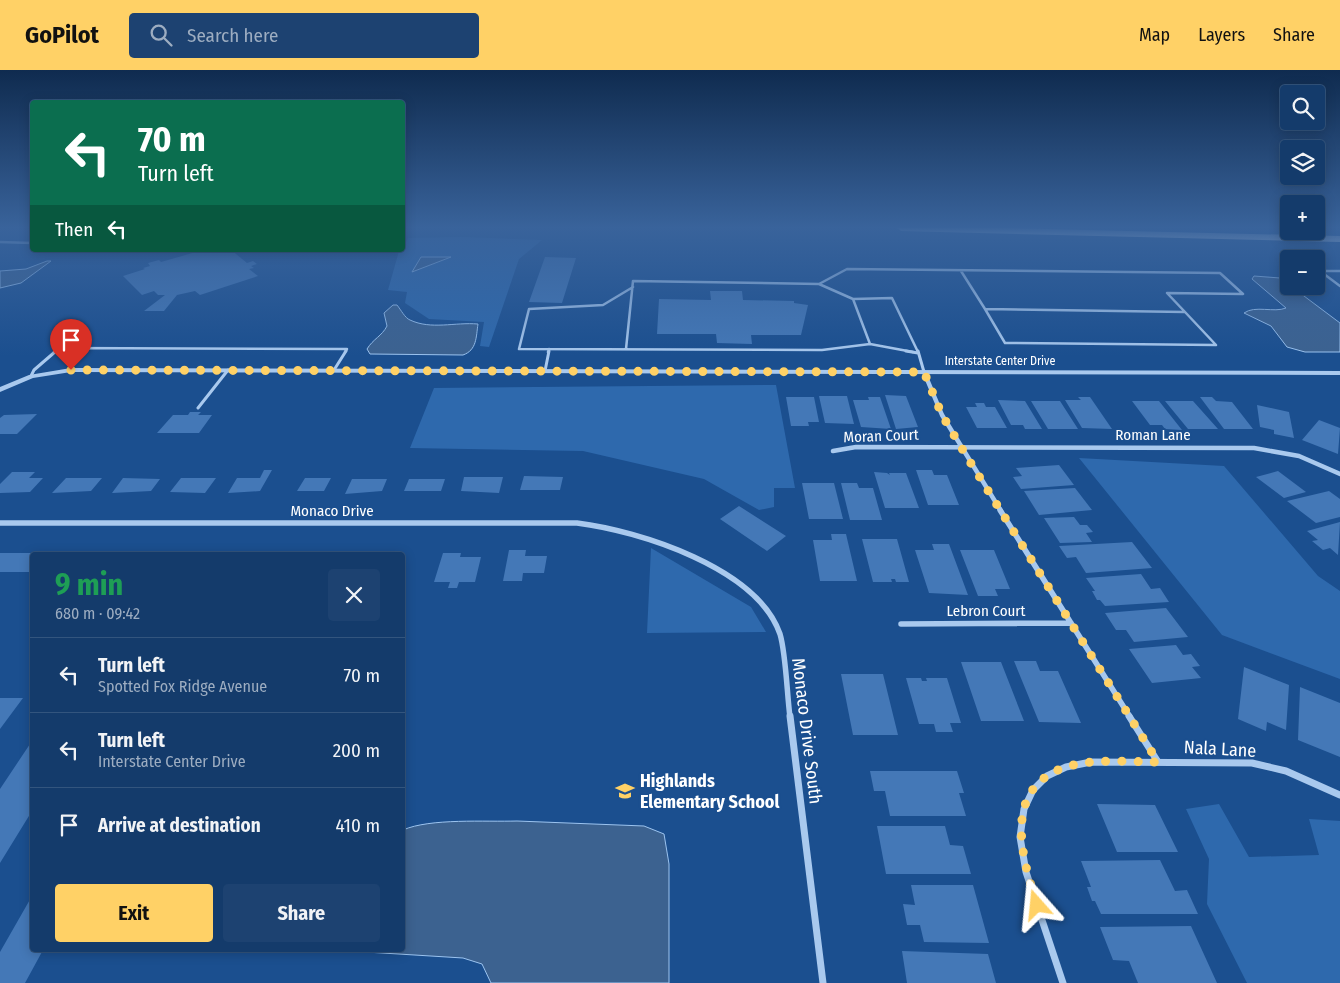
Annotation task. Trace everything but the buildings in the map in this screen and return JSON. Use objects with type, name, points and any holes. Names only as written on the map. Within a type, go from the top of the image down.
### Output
[{"type":"street","name":"Interstate Center Drive","points":[[0,390],[31,376],[71,370],[1340,373]]},
{"type":"street","points":[[924,372],[942,415],[961,447],[1158,762]]},
{"type":"street","name":"Moran Court","points":[[833,451],[856,447],[961,447]]},
{"type":"street","name":"Roman Lane","points":[[961,447],[1254,448],[1299,456],[1340,474]]},
{"type":"street","name":"Monaco Drive","points":[[0,523],[577,523],[610,527],[662,543]]},
{"type":"street","name":"Monaco Drive South","points":[[662,543],[738,582],[757,597],[770,614],[780,635],[823,983]]},
{"type":"street","name":"Lebron Court","points":[[900,624],[1071,623]]},
{"type":"street","name":"Nala Lane","points":[[1063,983],[1023,857],[1020,838],[1024,809],[1033,790],[1047,776],[1066,767],[1091,762],[1252,764],[1286,771],[1340,795]]},
{"type":"lane","points":[[819,284],[844,271]]},
{"type":"lane","points":[[939,271],[1220,274],[1242,294],[1167,294],[1216,345],[1005,344],[961,271]]},
{"type":"lane","points":[[1340,271],[1320,271],[1340,286]]},
{"type":"lane","points":[[626,349],[633,281],[819,284],[853,299],[892,298],[918,353],[924,372]]},
{"type":"lane","points":[[632,287],[603,305],[530,309],[519,349],[822,350],[870,344],[918,353]]},
{"type":"lane","points":[[853,299],[870,344]]},
{"type":"lane","points":[[984,309],[1185,312]]},
{"type":"lane","points":[[31,376],[34,370],[59,348],[347,349],[334,370]]},
{"type":"lane","points":[[545,371],[549,350]]},
{"type":"lane","points":[[198,408],[228,370]]},
{"type":"shaded area","points":[[0,271],[38,271],[21,283],[0,288]]},
{"type":"shaded area","points":[[393,271],[515,271],[489,347],[480,346],[484,322],[429,319],[405,303],[407,292],[388,290]]},
{"type":"shaded area","points":[[1254,276],[1280,278],[1280,295],[1303,295],[1340,323],[1340,352],[1305,352],[1287,347],[1271,326],[1244,313],[1259,309],[1276,310],[1286,308],[1252,279]]},
{"type":"shaded area","points":[[393,305],[397,305],[408,319],[426,325],[478,324],[476,338],[471,350],[463,355],[370,354],[367,349],[387,326],[384,313]]},
{"type":"shaded area","points":[[776,385],[795,488],[774,488],[774,507],[759,510],[704,479],[583,451],[410,448],[434,388]]},
{"type":"shaded area","points":[[1079,458],[1224,466],[1318,576],[1340,591],[1340,679],[1222,635]]},
{"type":"shaded area","points":[[651,548],[751,607],[766,632],[647,633]]},
{"type":"shaded area","points":[[1219,804],[1249,857],[1319,855],[1309,819],[1340,821],[1340,983],[1247,983],[1207,904],[1209,859],[1186,809]]},
{"type":"shaded area","points":[[474,821],[644,826],[664,834],[669,864],[669,983],[491,983],[482,964],[463,958],[366,952],[405,952],[405,829],[414,826],[443,822]]},
{"type":"place","name":"Highlands Elementary School","points":[[625,791]]},
{"type":"route","points":[[71,370],[924,372],[942,415],[967,457],[1158,762],[1091,762],[1066,767],[1047,776],[1033,790],[1024,809],[1020,838],[1026,872],[1037,905]]}]
